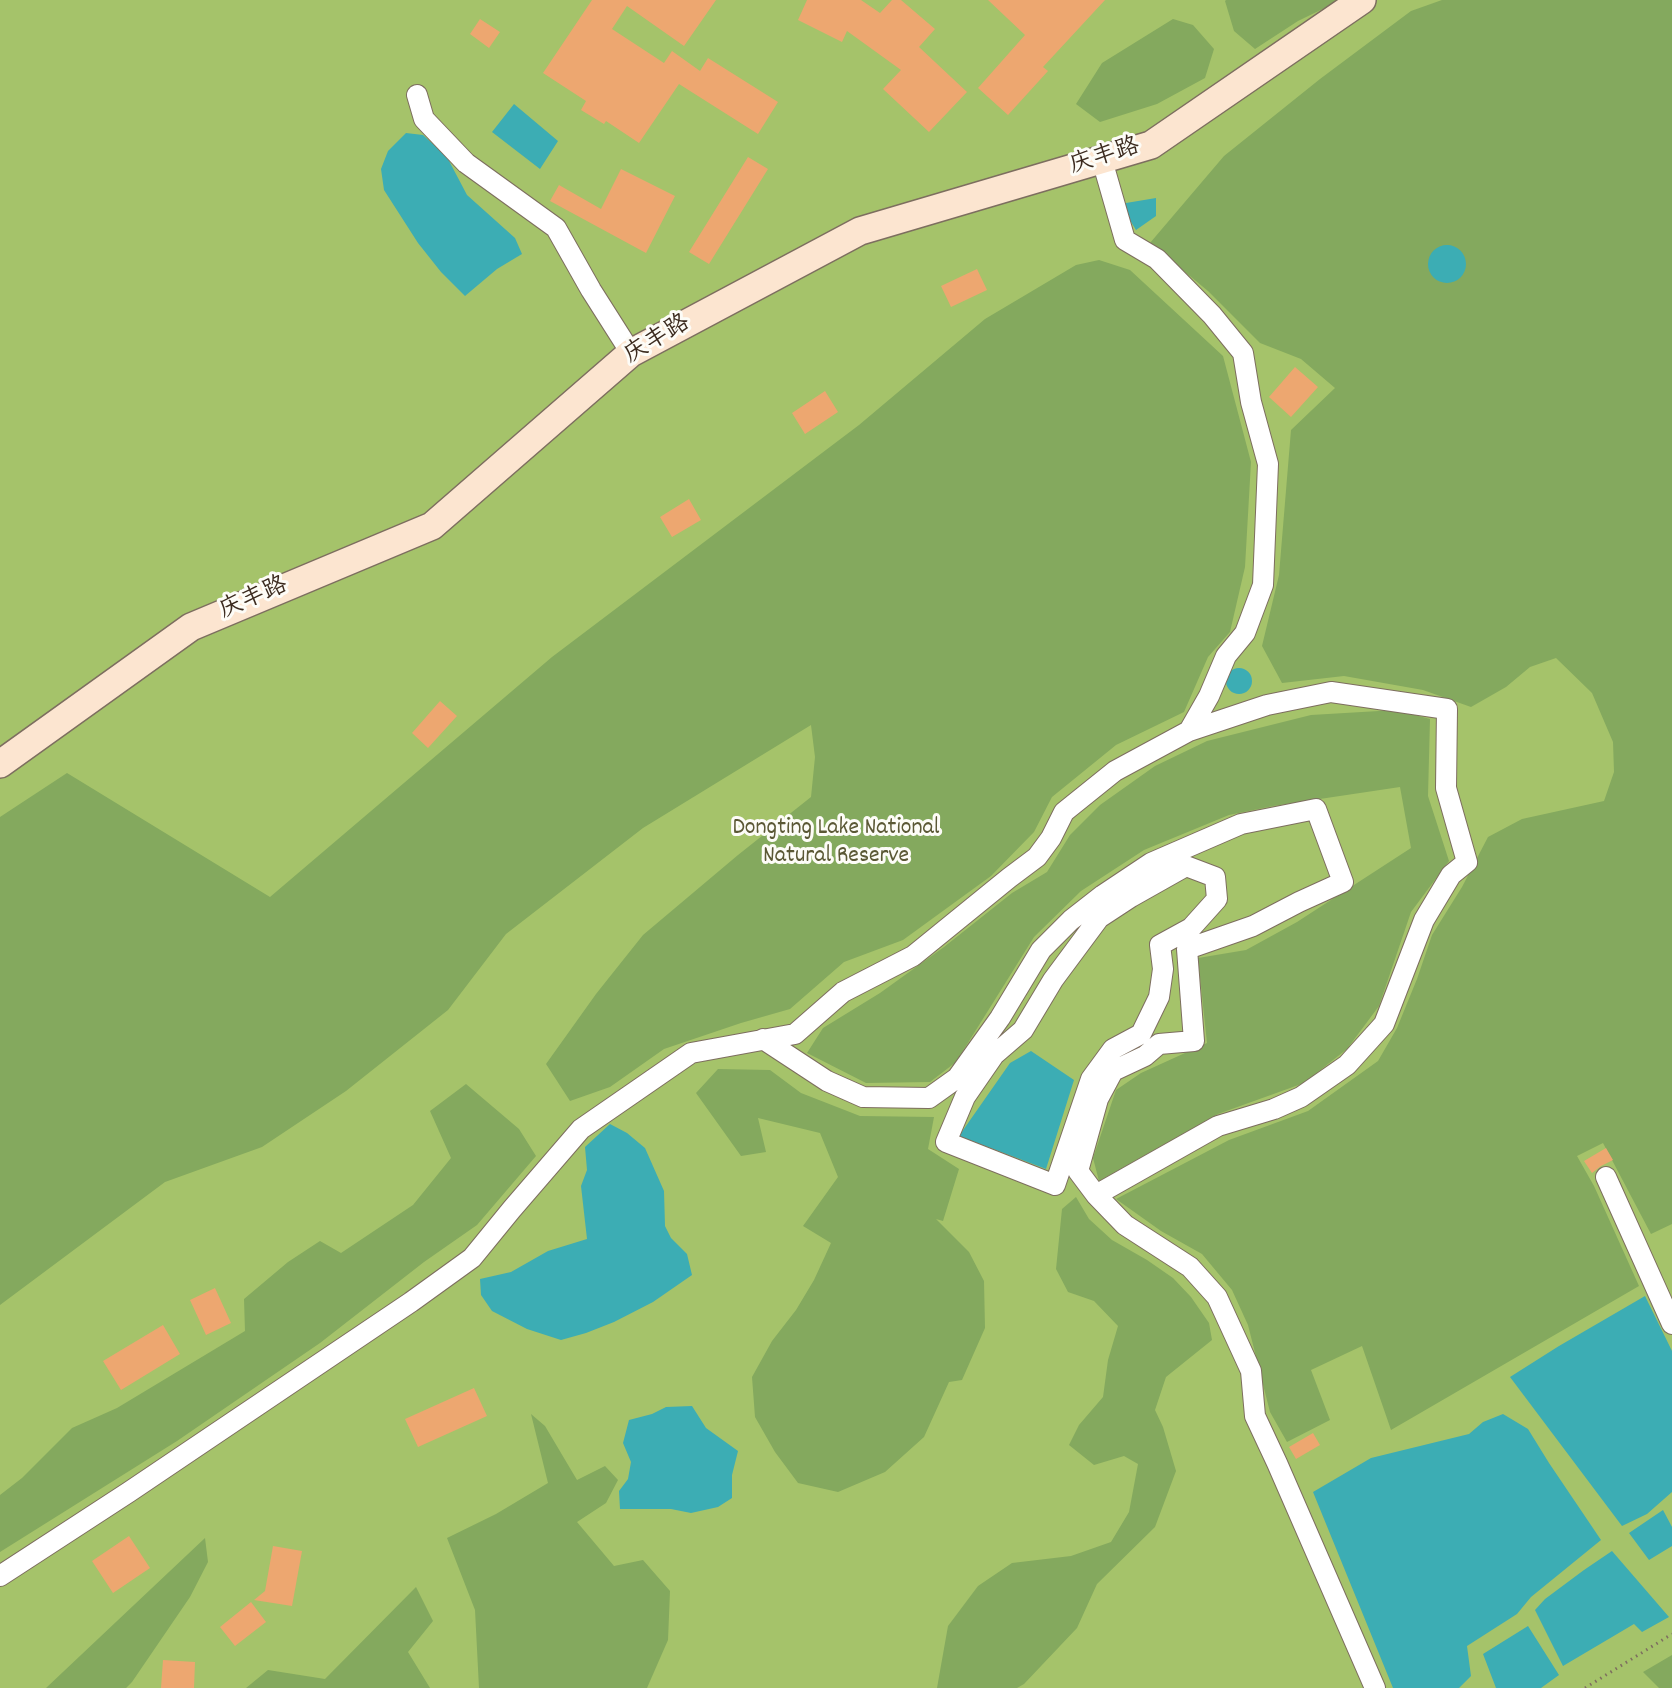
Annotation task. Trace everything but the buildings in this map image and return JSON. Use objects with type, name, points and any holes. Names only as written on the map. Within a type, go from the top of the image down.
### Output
[{"type":"street","name":"庆丰路","points":[[0,764],[192,627],[432,526],[631,353],[860,231],[1150,145],[1362,0]]},
{"type":"street","points":[[417,95],[424,119],[466,163],[556,228],[591,290],[631,353]]},
{"type":"street","points":[[1102,160],[1125,240],[1157,260],[1212,315],[1243,352],[1251,402],[1268,464],[1263,585],[1245,633],[1226,656],[1209,696],[1189,730]]},
{"type":"street","points":[[0,1576],[129,1492],[411,1302],[472,1258],[581,1129],[691,1053],[795,1034],[843,992],[913,956],[1037,857],[1051,838],[1064,812],[1115,771],[1189,730],[1267,705],[1331,692],[1447,709],[1446,788],[1467,862],[1451,875],[1424,920],[1384,1024],[1347,1065],[1301,1097],[1274,1109],[1218,1126],[1096,1195]]},
{"type":"street","points":[[763,1039],[827,1081],[863,1097],[929,1098],[957,1078],[1000,1018],[1041,951],[1071,920],[1103,895],[1151,863],[1241,824],[1316,809],[1343,882],[1253,927],[1186,949],[1194,1041],[1159,1044],[1145,1056],[1113,1071],[1098,1099],[1078,1171],[1096,1195],[1125,1225],[1190,1267],[1217,1297],[1251,1371],[1255,1416],[1375,1688]]},
{"type":"street","points":[[1186,866],[1215,877],[1216,899],[1191,928],[1160,945],[1163,969],[1159,997],[1141,1034],[1113,1049],[1090,1079],[1054,1185],[946,1142],[964,1097],[994,1055],[1023,1030],[1053,980],[1099,918],[1186,866]]},
{"type":"street","points":[[1606,1177],[1672,1324]]},
{"type":"path","points":[[1585,1688],[1672,1634]]},
{"type":"green space","name":"Dongting Lake National Natural Reserve","points":[[0,0],[1672,0],[1672,1688],[0,1688]]},
{"type":"green space","points":[[1226,0],[1341,0],[1298,21],[1255,49],[1234,31]]},
{"type":"green space","points":[[1442,0],[1672,0],[1672,1224],[1651,1234],[1603,1143],[1577,1156],[1594,1186],[1639,1286],[1391,1430],[1362,1346],[1311,1370],[1330,1420],[1287,1442],[1270,1412],[1248,1325],[1232,1290],[1202,1254],[1161,1231],[1116,1199],[1229,1140],[1308,1111],[1378,1061],[1397,1028],[1432,935],[1462,887],[1488,837],[1522,819],[1604,801],[1614,772],[1613,742],[1592,693],[1556,658],[1530,667],[1506,687],[1471,707],[1423,690],[1344,676],[1282,683],[1262,646],[1279,575],[1291,430],[1335,388],[1301,359],[1260,343],[1208,291],[1150,243],[1224,156],[1320,79],[1411,11]]},
{"type":"green space","points":[[1173,19],[1193,25],[1214,49],[1205,78],[1157,104],[1100,122],[1076,104],[1102,63]]},
{"type":"green space","points":[[1099,260],[1130,270],[1223,356],[1251,462],[1245,567],[1230,632],[1208,657],[1184,712],[1116,745],[1052,797],[1034,832],[991,876],[903,940],[844,962],[790,1009],[664,1049],[610,1087],[570,1101],[546,1064],[596,994],[643,935],[811,797],[815,757],[811,725],[643,828],[506,934],[448,1010],[346,1091],[262,1147],[165,1182],[0,1305],[0,817],[67,773],[270,897],[552,657],[859,425],[985,319],[1076,265]]},
{"type":"green space","points":[[1396,710],[1430,719],[1428,796],[1449,861],[1411,912],[1379,1006],[1347,1049],[1304,1083],[1218,1114],[1099,1181],[1093,1158],[1116,1090],[1141,1073],[1207,1043],[1198,958],[1246,950],[1297,922],[1411,848],[1400,787],[1229,815],[1144,850],[1081,891],[1034,937],[956,1062],[930,1082],[866,1083],[807,1053],[823,1028],[880,993],[944,947],[1012,893],[1047,872],[1070,835],[1100,805],[1155,766],[1207,741],[1311,715]]},
{"type":"green space","points":[[718,1069],[770,1070],[801,1093],[860,1116],[934,1117],[928,1149],[959,1169],[943,1221],[936,1219],[969,1252],[984,1281],[985,1328],[962,1380],[949,1382],[924,1437],[885,1472],[838,1492],[798,1483],[775,1452],[755,1417],[752,1377],[772,1341],[796,1310],[814,1280],[831,1243],[803,1226],[838,1177],[820,1133],[758,1118],[766,1152],[741,1156],[696,1093]]},
{"type":"green space","points":[[466,1084],[519,1129],[536,1156],[477,1225],[424,1262],[320,1343],[177,1441],[0,1552],[0,1495],[22,1478],[72,1428],[117,1408],[245,1331],[244,1299],[288,1262],[320,1241],[341,1253],[413,1205],[451,1158],[430,1111]]},
{"type":"green space","points":[[1076,1197],[1089,1219],[1112,1240],[1173,1278],[1191,1297],[1209,1323],[1212,1340],[1166,1377],[1155,1410],[1163,1427],[1176,1471],[1155,1527],[1097,1584],[1077,1628],[1024,1684],[1017,1688],[937,1688],[948,1626],[978,1586],[1012,1563],[1071,1556],[1111,1542],[1129,1512],[1138,1464],[1124,1456],[1094,1465],[1069,1445],[1079,1425],[1103,1397],[1108,1360],[1118,1326],[1094,1301],[1068,1292],[1056,1269],[1062,1209]]},
{"type":"green space","points":[[531,1414],[545,1426],[577,1480],[605,1466],[618,1480],[606,1503],[577,1522],[614,1566],[643,1560],[670,1591],[668,1640],[647,1688],[479,1688],[475,1610],[447,1538],[496,1514],[548,1483]]},
{"type":"green space","points":[[205,1538],[208,1562],[190,1597],[126,1688],[46,1688]]},
{"type":"green space","points":[[416,1587],[433,1621],[408,1652],[430,1688],[246,1688],[268,1670],[325,1679]]},
{"type":"green space","points":[[1672,1655],[1672,1688],[1659,1688],[1643,1672]]},
{"type":"water","points":[[514,104],[558,141],[540,169],[492,132]]},
{"type":"water","points":[[406,133],[423,135],[447,157],[467,195],[515,238],[522,254],[497,269],[465,296],[441,272],[418,243],[384,190],[381,169],[388,151]]},
{"type":"water","points":[[1156,198],[1156,216],[1136,230],[1120,204]]},
{"type":"water","points":[[1447,245],[1461,250],[1466,264],[1461,278],[1447,283],[1433,278],[1428,264],[1433,250]]},
{"type":"water","points":[[1239,668],[1248,672],[1252,681],[1248,690],[1239,694],[1230,690],[1226,681],[1230,672]]},
{"type":"water","points":[[1031,1051],[1074,1080],[1046,1169],[959,1136],[1010,1063]]},
{"type":"water","points":[[610,1124],[627,1133],[645,1148],[664,1191],[665,1226],[671,1238],[687,1254],[692,1275],[653,1302],[614,1322],[561,1340],[527,1329],[492,1311],[481,1295],[480,1279],[511,1272],[548,1251],[587,1239],[581,1186],[587,1170],[585,1147]]},
{"type":"water","points":[[1645,1296],[1672,1351],[1672,1492],[1647,1514],[1622,1526],[1510,1377]]},
{"type":"water","points":[[692,1406],[706,1428],[738,1451],[732,1475],[732,1498],[718,1507],[691,1513],[671,1509],[620,1509],[619,1491],[628,1479],[631,1462],[623,1443],[629,1420],[652,1414],[666,1407]]},
{"type":"water","points":[[1503,1414],[1528,1429],[1601,1540],[1531,1597],[1517,1614],[1467,1646],[1471,1676],[1459,1688],[1393,1688],[1313,1492],[1371,1458],[1469,1434],[1483,1422]]},
{"type":"water","points":[[1663,1510],[1672,1527],[1672,1546],[1649,1560],[1629,1533]]},
{"type":"water","points":[[1612,1551],[1669,1617],[1642,1632],[1634,1624],[1563,1666],[1535,1610],[1545,1599]]},
{"type":"water","points":[[1528,1626],[1559,1675],[1541,1688],[1496,1688],[1483,1654]]}]
